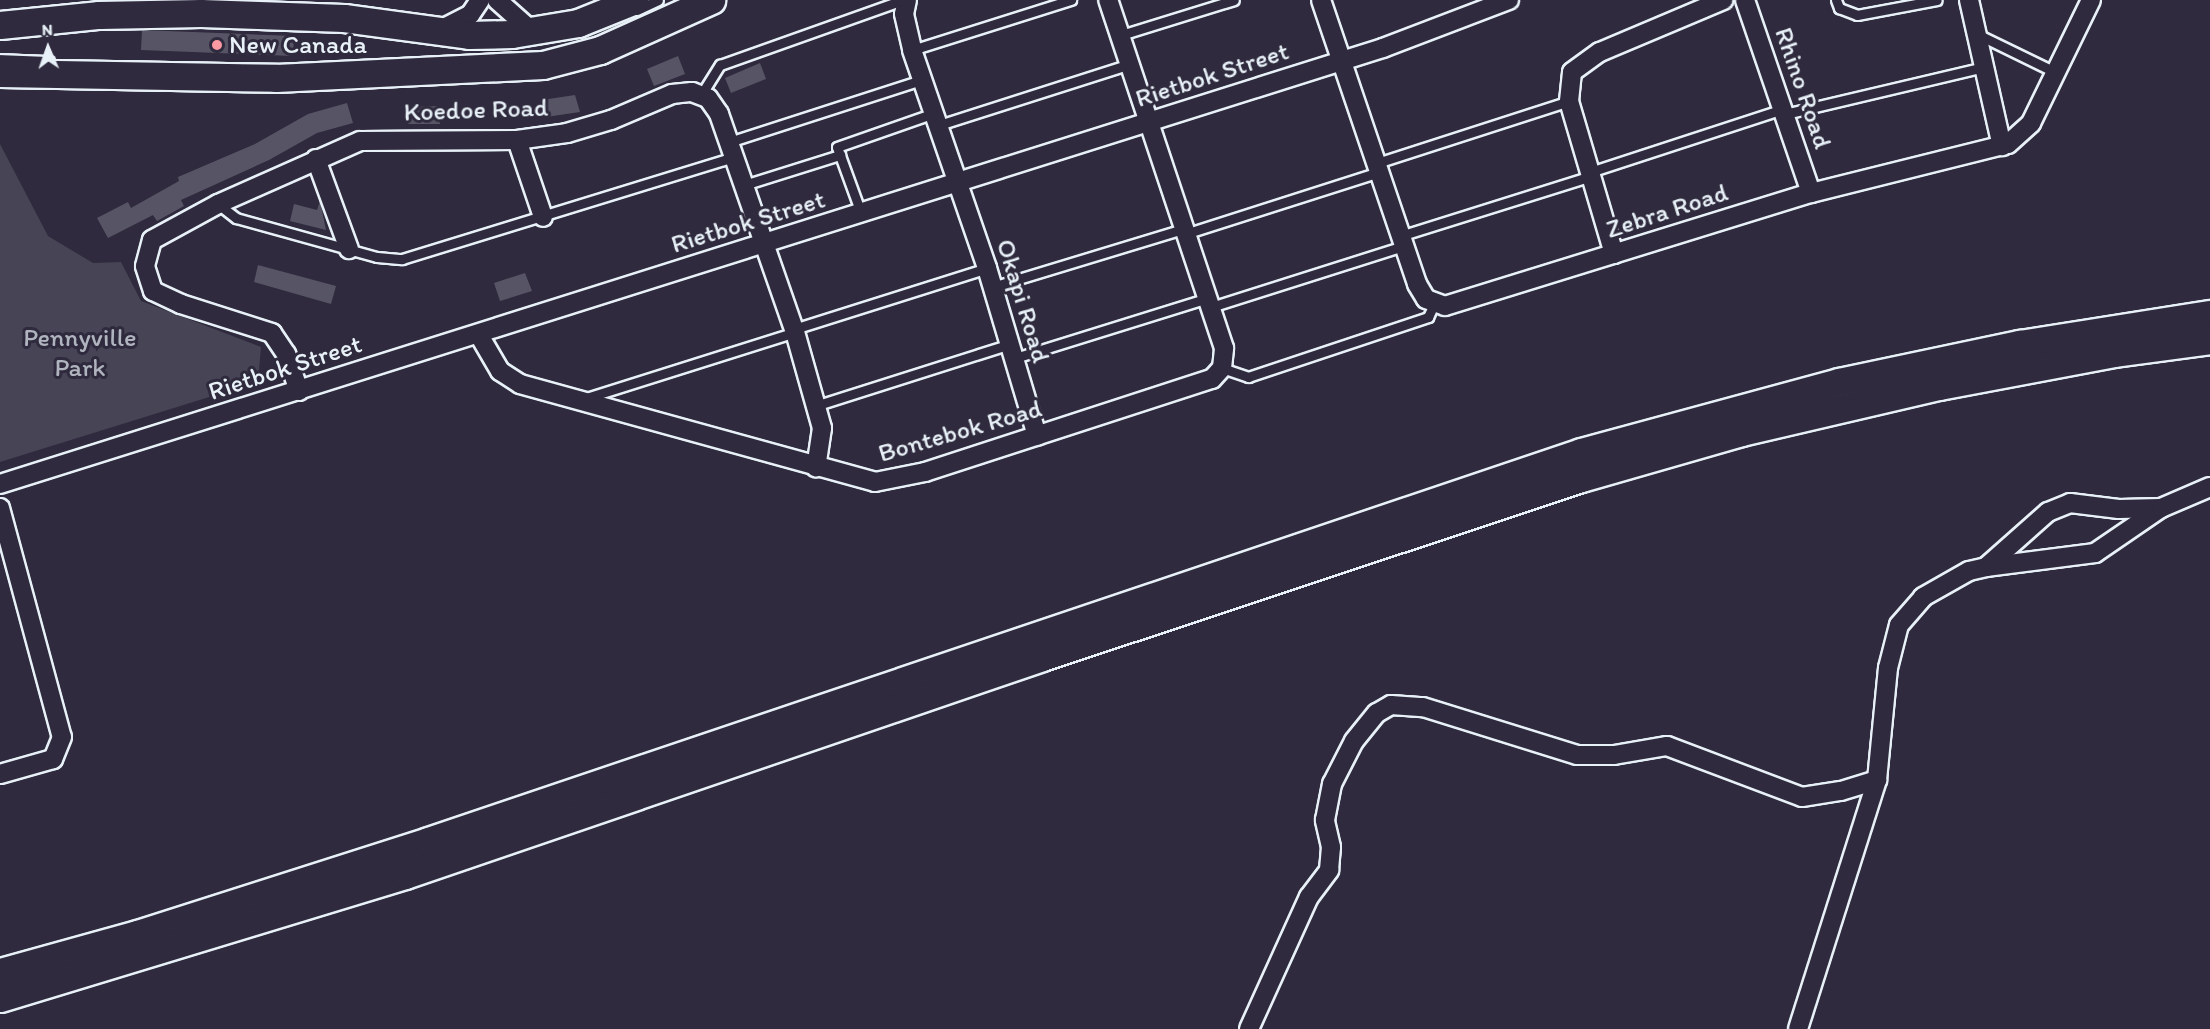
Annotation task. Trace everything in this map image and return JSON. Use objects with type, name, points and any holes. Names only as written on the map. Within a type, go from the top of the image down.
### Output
[{"type":"main road","points":[[0,25],[87,15],[201,13],[344,18],[469,35],[534,33],[578,23],[635,0]]},
{"type":"main road","points":[[0,73],[276,78],[543,65],[600,50],[711,0]]},
{"type":"main road","points":[[0,972],[148,930],[428,841],[1581,452],[1839,382],[2020,344],[2210,314]]},
{"type":"main road","points":[[0,998],[405,875],[1072,647],[1591,475],[1741,432],[1939,386],[2113,353],[2210,340]]},
{"type":"street","points":[[438,31],[470,15],[480,0]]},
{"type":"street","points":[[497,0],[534,33]]},
{"type":"street","name":"Okapi Road","points":[[905,0],[904,14],[921,80],[937,119],[987,268],[1038,436]]},
{"type":"street","points":[[1108,0],[1210,302],[1224,348],[1222,368]]},
{"type":"street","points":[[1321,0],[1421,293],[1434,304]]},
{"type":"street","name":"Rietbok Street","points":[[0,484],[479,335],[1343,60],[1448,26],[1508,0]]},
{"type":"street","points":[[1614,254],[1569,101],[1568,83],[1581,63],[1599,51],[1723,0]]},
{"type":"street","name":"Rhino Road","points":[[1745,0],[1811,193]]},
{"type":"street","points":[[1969,0],[2002,146]]},
{"type":"street","name":"Zebra Road","points":[[1434,304],[1469,300],[1811,193],[2002,146],[2025,132],[2087,1]]},
{"type":"street","name":"Koedoe Road","points":[[299,391],[286,354],[272,333],[174,302],[157,294],[150,286],[145,266],[152,240],[218,204],[316,159],[370,139],[517,140],[593,126],[672,94],[701,95]]},
{"type":"street","points":[[701,95],[713,104],[732,149],[818,405],[822,428],[816,468]]},
{"type":"street","points":[[517,140],[543,217]]},
{"type":"street","points":[[316,159],[349,249]]},
{"type":"street","name":"Bontebok Road","points":[[479,335],[507,378],[578,401],[854,479],[885,482],[1183,390],[1212,379],[1222,368]]},
{"type":"street","points":[[1798,1029],[1877,780],[1888,668],[1899,625],[1923,597],[1969,571],[2096,553],[2161,508],[2210,487]]},
{"type":"street","points":[[1986,567],[2048,512],[2070,503],[2119,509],[2161,508]]},
{"type":"street","points":[[0,508],[62,738],[58,755],[53,759],[0,774]]},
{"type":"street","points":[[1249,1029],[1309,897],[1329,870],[1331,847],[1325,820],[1332,784],[1354,741],[1377,713],[1391,705],[1423,707],[1577,756],[1614,755],[1667,746],[1802,797],[1841,791],[1877,780]]},
{"type":"lane","points":[[0,33],[106,19],[154,19],[345,25],[445,39],[520,42],[584,31],[658,0]]},
{"type":"lane","points":[[140,64],[320,67],[502,62],[544,56],[608,35],[685,0]]},
{"type":"lane","points":[[701,95],[720,65],[905,0]]},
{"type":"lane","points":[[912,50],[1071,0]]},
{"type":"lane","points":[[1121,35],[1234,0]]},
{"type":"lane","points":[[1836,0],[1839,8],[1857,15],[1937,0]]},
{"type":"lane","points":[[1977,34],[2055,72]]},
{"type":"lane","points":[[0,59],[58,61]]},
{"type":"lane","points":[[861,213],[837,147],[1130,64]]},
{"type":"lane","points":[[818,405],[1012,351],[1210,302],[1402,241],[1591,174],[1784,111],[1984,67]]},
{"type":"lane","points":[[218,204],[236,218],[377,257],[402,259],[543,217],[921,80]]},
{"type":"lane","points":[[992,287],[1187,231],[1378,168],[1569,101]]},
{"type":"lane","points":[[744,185],[840,155]]},
{"type":"lane","points":[[578,401],[987,268]]},
{"type":"lane","points":[[1222,368],[1248,377],[1428,317],[1434,304]]},
{"type":"green space","name":"Pennyville Park","points":[[0,144],[48,236],[93,263],[121,262],[141,301],[261,347],[258,382],[0,462]]},
{"type":"building","name":"New Canada","points":[[142,30],[294,36],[293,56],[141,50]]},
{"type":"building","points":[[678,56],[685,74],[654,86],[647,69]]},
{"type":"building","points":[[760,63],[766,79],[731,93],[725,78]]},
{"type":"building","points":[[575,95],[580,112],[546,117],[542,100]]},
{"type":"building","points":[[347,103],[353,123],[317,133],[269,160],[181,200],[184,206],[157,221],[153,215],[108,238],[97,218],[128,202],[131,208],[179,181],[178,177],[255,144],[308,114]]},
{"type":"building","points":[[440,106],[440,124],[408,124],[407,107]]},
{"type":"building","points":[[320,201],[326,230],[290,221],[294,204],[317,210]]},
{"type":"building","points":[[258,265],[336,286],[331,304],[254,282]]},
{"type":"building","points":[[525,273],[532,291],[500,301],[494,283]]},
{"type":"place","name":"New Canada","points":[[217,45]]}]
